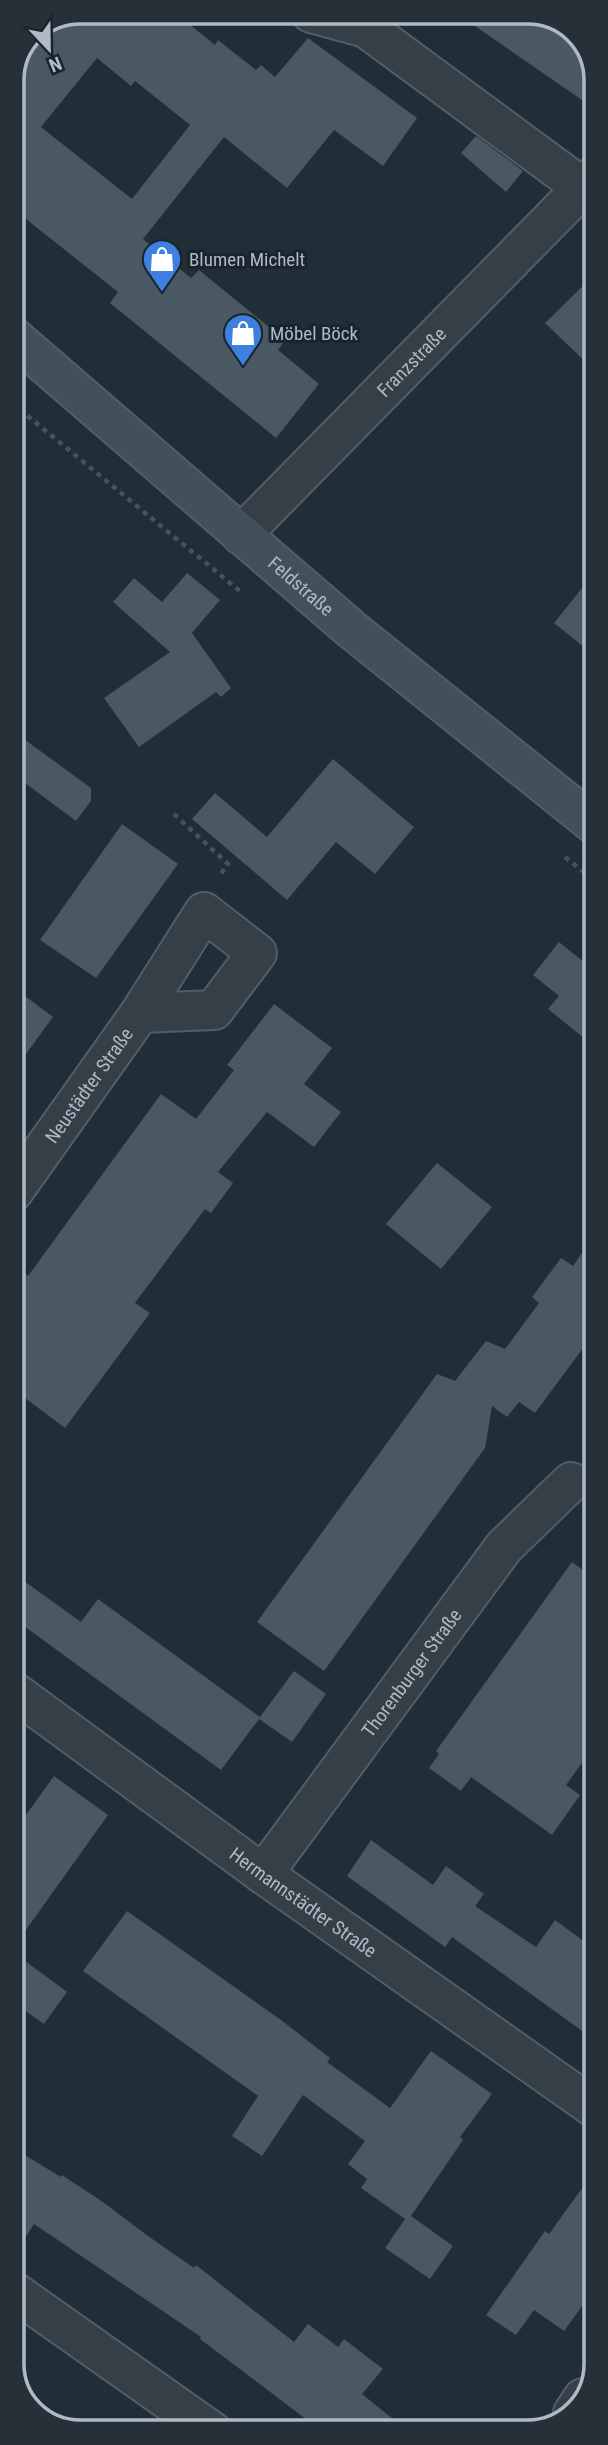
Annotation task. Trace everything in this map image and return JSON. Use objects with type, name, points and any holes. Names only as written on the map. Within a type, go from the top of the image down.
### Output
[{"type":"main road","name":"Feldstraße","points":[[25,347],[351,629],[584,816]]},
{"type":"street","name":"Franzstraße","points":[[355,25],[366,28],[584,179]]},
{"type":"street","name":"Franzstraße","points":[[241,535],[584,187]]},
{"type":"street","name":"Neustädter Straße","points":[[25,1175],[140,1013],[204,912],[257,953],[215,1010],[140,1013]]},
{"type":"street","name":"Thorenburger Straße","points":[[262,1874],[504,1547],[572,1482]]},
{"type":"street","name":"Hermannstädter Straße","points":[[25,1700],[262,1874],[584,2101]]},
{"type":"street","points":[[25,2299],[196,2420]]},
{"type":"path","points":[[174,814],[228,864],[203,898],[204,912]]},
{"type":"building","points":[[80,25],[190,25],[215,45],[218,40],[256,70],[261,65],[275,77],[308,38],[417,118],[383,166],[334,130],[287,188],[224,137],[143,239],[191,278],[199,270],[285,340],[278,350],[319,384],[276,438],[110,303],[118,292],[25,218],[26,69],[34,49],[49,34],[69,26]],"holes":[[[97,58],[131,86],[135,81],[190,125],[132,199],[41,127]]]},
{"type":"building","points":[[473,25],[531,25],[556,32],[570,44],[581,62],[584,101]]},
{"type":"building","points":[[476,136],[523,171],[506,192],[461,153]]},
{"type":"building","points":[[584,285],[584,360],[545,323]]},
{"type":"building","points":[[187,573],[220,600],[192,633],[231,688],[221,697],[216,692],[139,747],[104,698],[170,652],[113,602],[134,578],[162,602]]},
{"type":"building","points":[[584,586],[584,647],[554,623]]},
{"type":"building","points":[[25,740],[91,788],[91,801],[76,821],[25,783]]},
{"type":"building","points":[[333,759],[414,827],[375,874],[336,842],[287,900],[192,819],[215,793],[267,837]]},
{"type":"building","points":[[122,824],[178,864],[96,978],[40,940]]},
{"type":"building","points":[[559,942],[584,962],[584,1038],[548,1009],[559,996],[533,975]]},
{"type":"building","points":[[25,996],[53,1017],[25,1056]]},
{"type":"building","points":[[274,1004],[332,1048],[304,1084],[341,1112],[314,1147],[267,1112],[218,1172],[233,1183],[211,1213],[205,1209],[135,1303],[150,1313],[65,1428],[25,1398],[25,1274],[28,1276],[161,1094],[196,1119],[234,1070],[227,1065]]},
{"type":"building","points":[[437,1163],[492,1207],[441,1269],[386,1224]]},
{"type":"building","points":[[584,1250],[584,1347],[535,1413],[519,1402],[507,1417],[492,1406],[485,1448],[324,1671],[257,1622],[437,1374],[455,1381],[486,1341],[505,1349],[539,1303],[532,1297],[561,1258],[573,1266]]},
{"type":"building","points":[[572,1562],[584,1571],[584,1760],[566,1785],[580,1795],[552,1835],[471,1777],[461,1791],[429,1768],[439,1754],[436,1751]]},
{"type":"building","points":[[25,1582],[81,1622],[98,1599],[260,1717],[294,1671],[326,1694],[292,1742],[259,1719],[221,1770],[25,1627]]},
{"type":"building","points":[[54,1776],[108,1815],[25,1931],[25,1816]]},
{"type":"building","points":[[371,1840],[433,1885],[446,1866],[484,1894],[475,1906],[536,1947],[555,1920],[584,1941],[584,2032],[452,1937],[445,1947],[347,1876]]},
{"type":"building","points":[[127,1911],[281,2020],[330,2058],[327,2062],[390,2108],[431,2051],[492,2094],[460,2137],[463,2140],[411,2216],[453,2246],[430,2279],[385,2248],[405,2219],[361,2188],[367,2179],[348,2164],[365,2141],[303,2095],[262,2156],[232,2136],[258,2096],[83,1971]]},
{"type":"building","points":[[25,1961],[67,1992],[44,2024],[25,2011]]},
{"type":"building","points":[[25,2155],[103,2202],[194,2268],[196,2265],[294,2342],[308,2324],[338,2347],[344,2339],[383,2369],[362,2394],[394,2420],[307,2420],[200,2339],[201,2337],[34,2224],[25,2238]]},
{"type":"building","points":[[584,2186],[584,2304],[564,2331],[534,2310],[516,2335],[486,2315],[545,2231],[549,2234]]},
{"type":"place","name":"Blumen Michelt","points":[[162,293]]},
{"type":"place","name":"Möbel Böck","points":[[243,367]]}]
